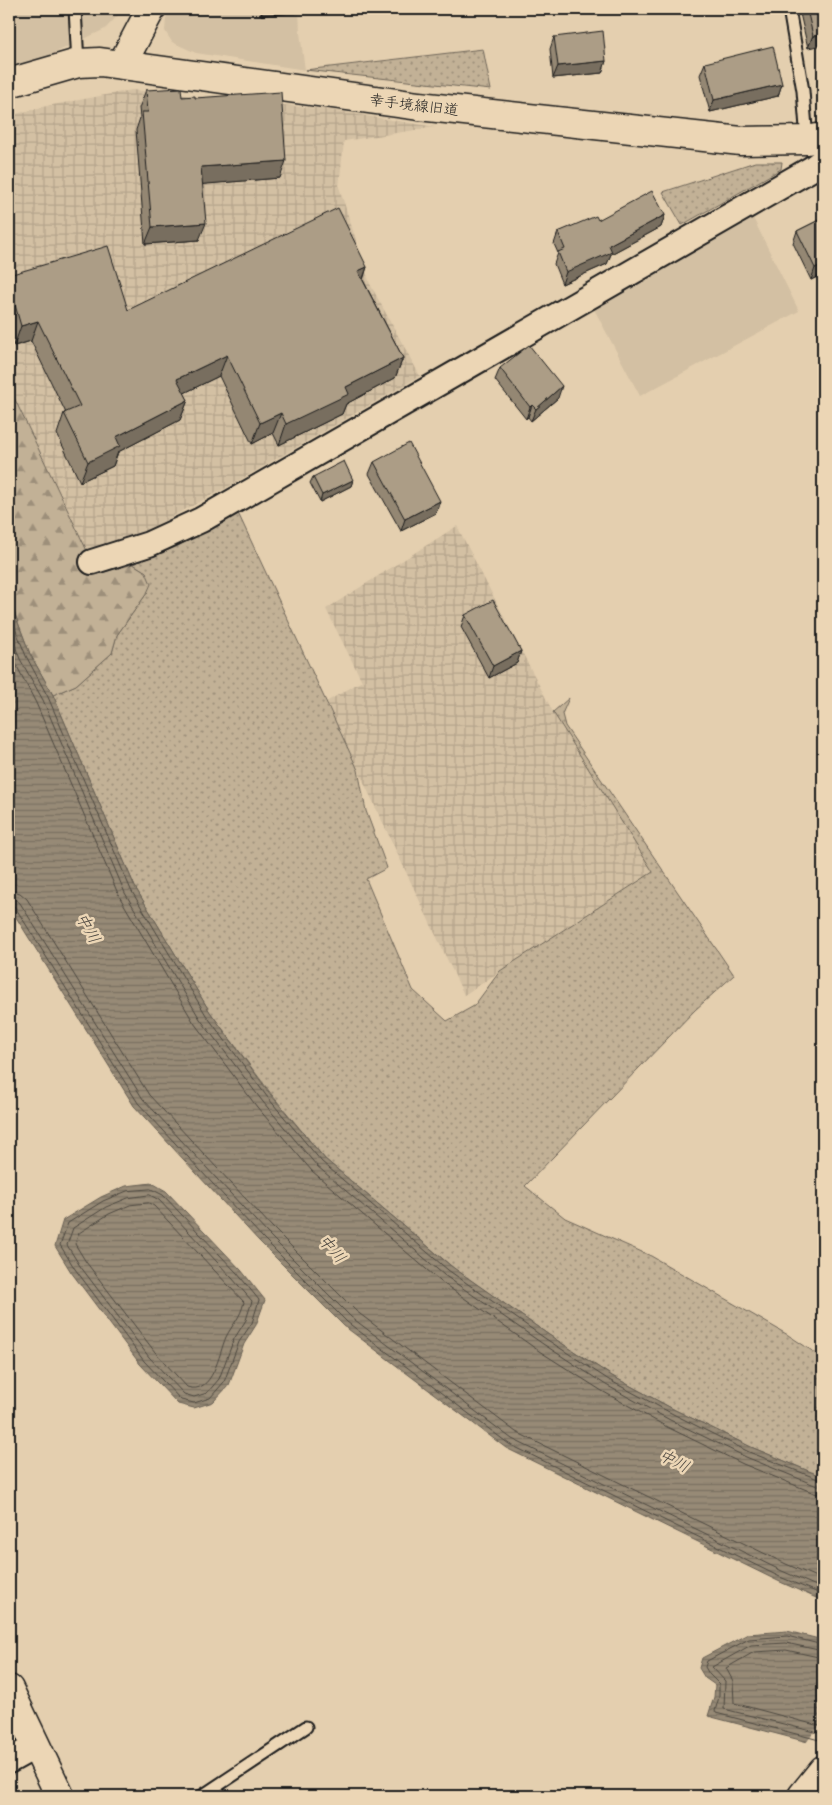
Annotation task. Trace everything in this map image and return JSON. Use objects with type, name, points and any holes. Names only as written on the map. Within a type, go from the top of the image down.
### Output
[{"type":"street","points":[[122,64],[151,9]]},
{"type":"street","name":"幸手境線旧道","points":[[9,83],[78,63],[100,62],[419,106],[741,141],[818,146]]},
{"type":"street","points":[[92,562],[149,544],[201,520],[811,169],[818,146]]},
{"type":"street","points":[[9,1689],[60,1796]]},
{"type":"street","points":[[9,1761],[36,1746]]},
{"type":"street","points":[[802,1796],[823,1770]]},
{"type":"lane","points":[[75,9],[78,63]]},
{"type":"lane","points":[[789,9],[803,91],[818,146]]},
{"type":"lane","points":[[202,1796],[306,1726]]},
{"type":"shaded area","points":[[9,9],[124,9],[105,29],[44,58],[9,69]]},
{"type":"shaded area","points":[[171,9],[299,9],[305,70],[196,53],[172,42],[165,31],[166,18]]},
{"type":"shaded area","points":[[132,90],[324,109],[435,127],[344,141],[339,187],[370,284],[420,376],[226,488],[145,531],[87,552],[9,387],[9,116],[42,107]]},
{"type":"shaded area","points":[[753,218],[799,311],[640,396],[594,309]]},
{"type":"shaded area","points":[[457,526],[553,712],[653,872],[464,995],[326,702],[362,681],[326,609]]},
{"type":"green space","points":[[483,49],[491,90],[305,70]]},
{"type":"green space","points":[[755,162],[782,162],[781,169],[682,225],[663,192]]},
{"type":"green space","points":[[9,387],[98,574],[133,564],[146,572],[151,584],[147,593],[117,635],[112,653],[76,685],[53,695],[30,654],[9,599]]},
{"type":"green space","points":[[238,513],[358,770],[366,811],[387,868],[366,879],[413,990],[447,1021],[474,1006],[500,971],[653,872],[553,712],[569,698],[562,714],[565,726],[734,975],[695,1010],[525,1186],[565,1218],[651,1256],[788,1335],[823,1358],[823,1477],[751,1447],[675,1410],[612,1376],[456,1270],[325,1159],[272,1095],[210,1012],[135,887],[53,695],[76,685],[112,653],[117,635],[147,593],[146,572],[133,564],[176,547]]},
{"type":"water","name":"中川","points":[[9,599],[30,654],[53,695],[135,887],[210,1012],[271,1095],[325,1159],[451,1266],[549,1335],[612,1376],[675,1410],[751,1447],[823,1477],[823,1601],[778,1581],[506,1448],[344,1326],[259,1241],[134,1106],[9,906]]},
{"type":"water","points":[[152,1183],[166,1191],[241,1270],[265,1300],[256,1325],[244,1344],[229,1385],[213,1402],[194,1408],[178,1404],[140,1364],[71,1272],[55,1246],[63,1220],[101,1197],[126,1186]]},
{"type":"water","points":[[787,1631],[823,1640],[823,1746],[708,1716],[714,1697],[715,1685],[705,1678],[699,1668],[702,1658],[748,1634]]},
{"type":"pier","points":[[823,1721],[823,1749],[805,1744]]},
{"type":"building","points":[[807,9],[823,9],[823,34],[813,36]]},
{"type":"building","points":[[603,31],[606,61],[558,66],[554,37]]},
{"type":"building","points":[[773,46],[782,84],[714,100],[705,63]]},
{"type":"building","points":[[181,88],[182,97],[195,96],[195,98],[281,92],[286,161],[201,167],[206,223],[152,227],[142,112],[148,112],[146,90]]},
{"type":"building","points":[[652,191],[665,215],[609,245],[612,252],[566,272],[558,252],[565,249],[558,232],[596,216],[598,220]]},
{"type":"building","points":[[338,208],[367,267],[358,271],[403,358],[346,387],[349,394],[286,424],[281,413],[260,423],[227,355],[177,379],[188,400],[116,437],[120,446],[88,462],[64,413],[80,406],[38,321],[21,326],[9,284],[9,275],[108,246],[128,310]]},
{"type":"building","points":[[823,218],[823,264],[815,268],[797,231]]},
{"type":"building","points":[[529,345],[562,386],[536,409],[532,405],[530,407],[500,368]]},
{"type":"building","points":[[409,443],[440,501],[405,519],[374,462]]},
{"type":"building","points":[[344,461],[353,480],[322,495],[313,477]]},
{"type":"building","points":[[493,600],[521,651],[493,666],[465,615]]}]
